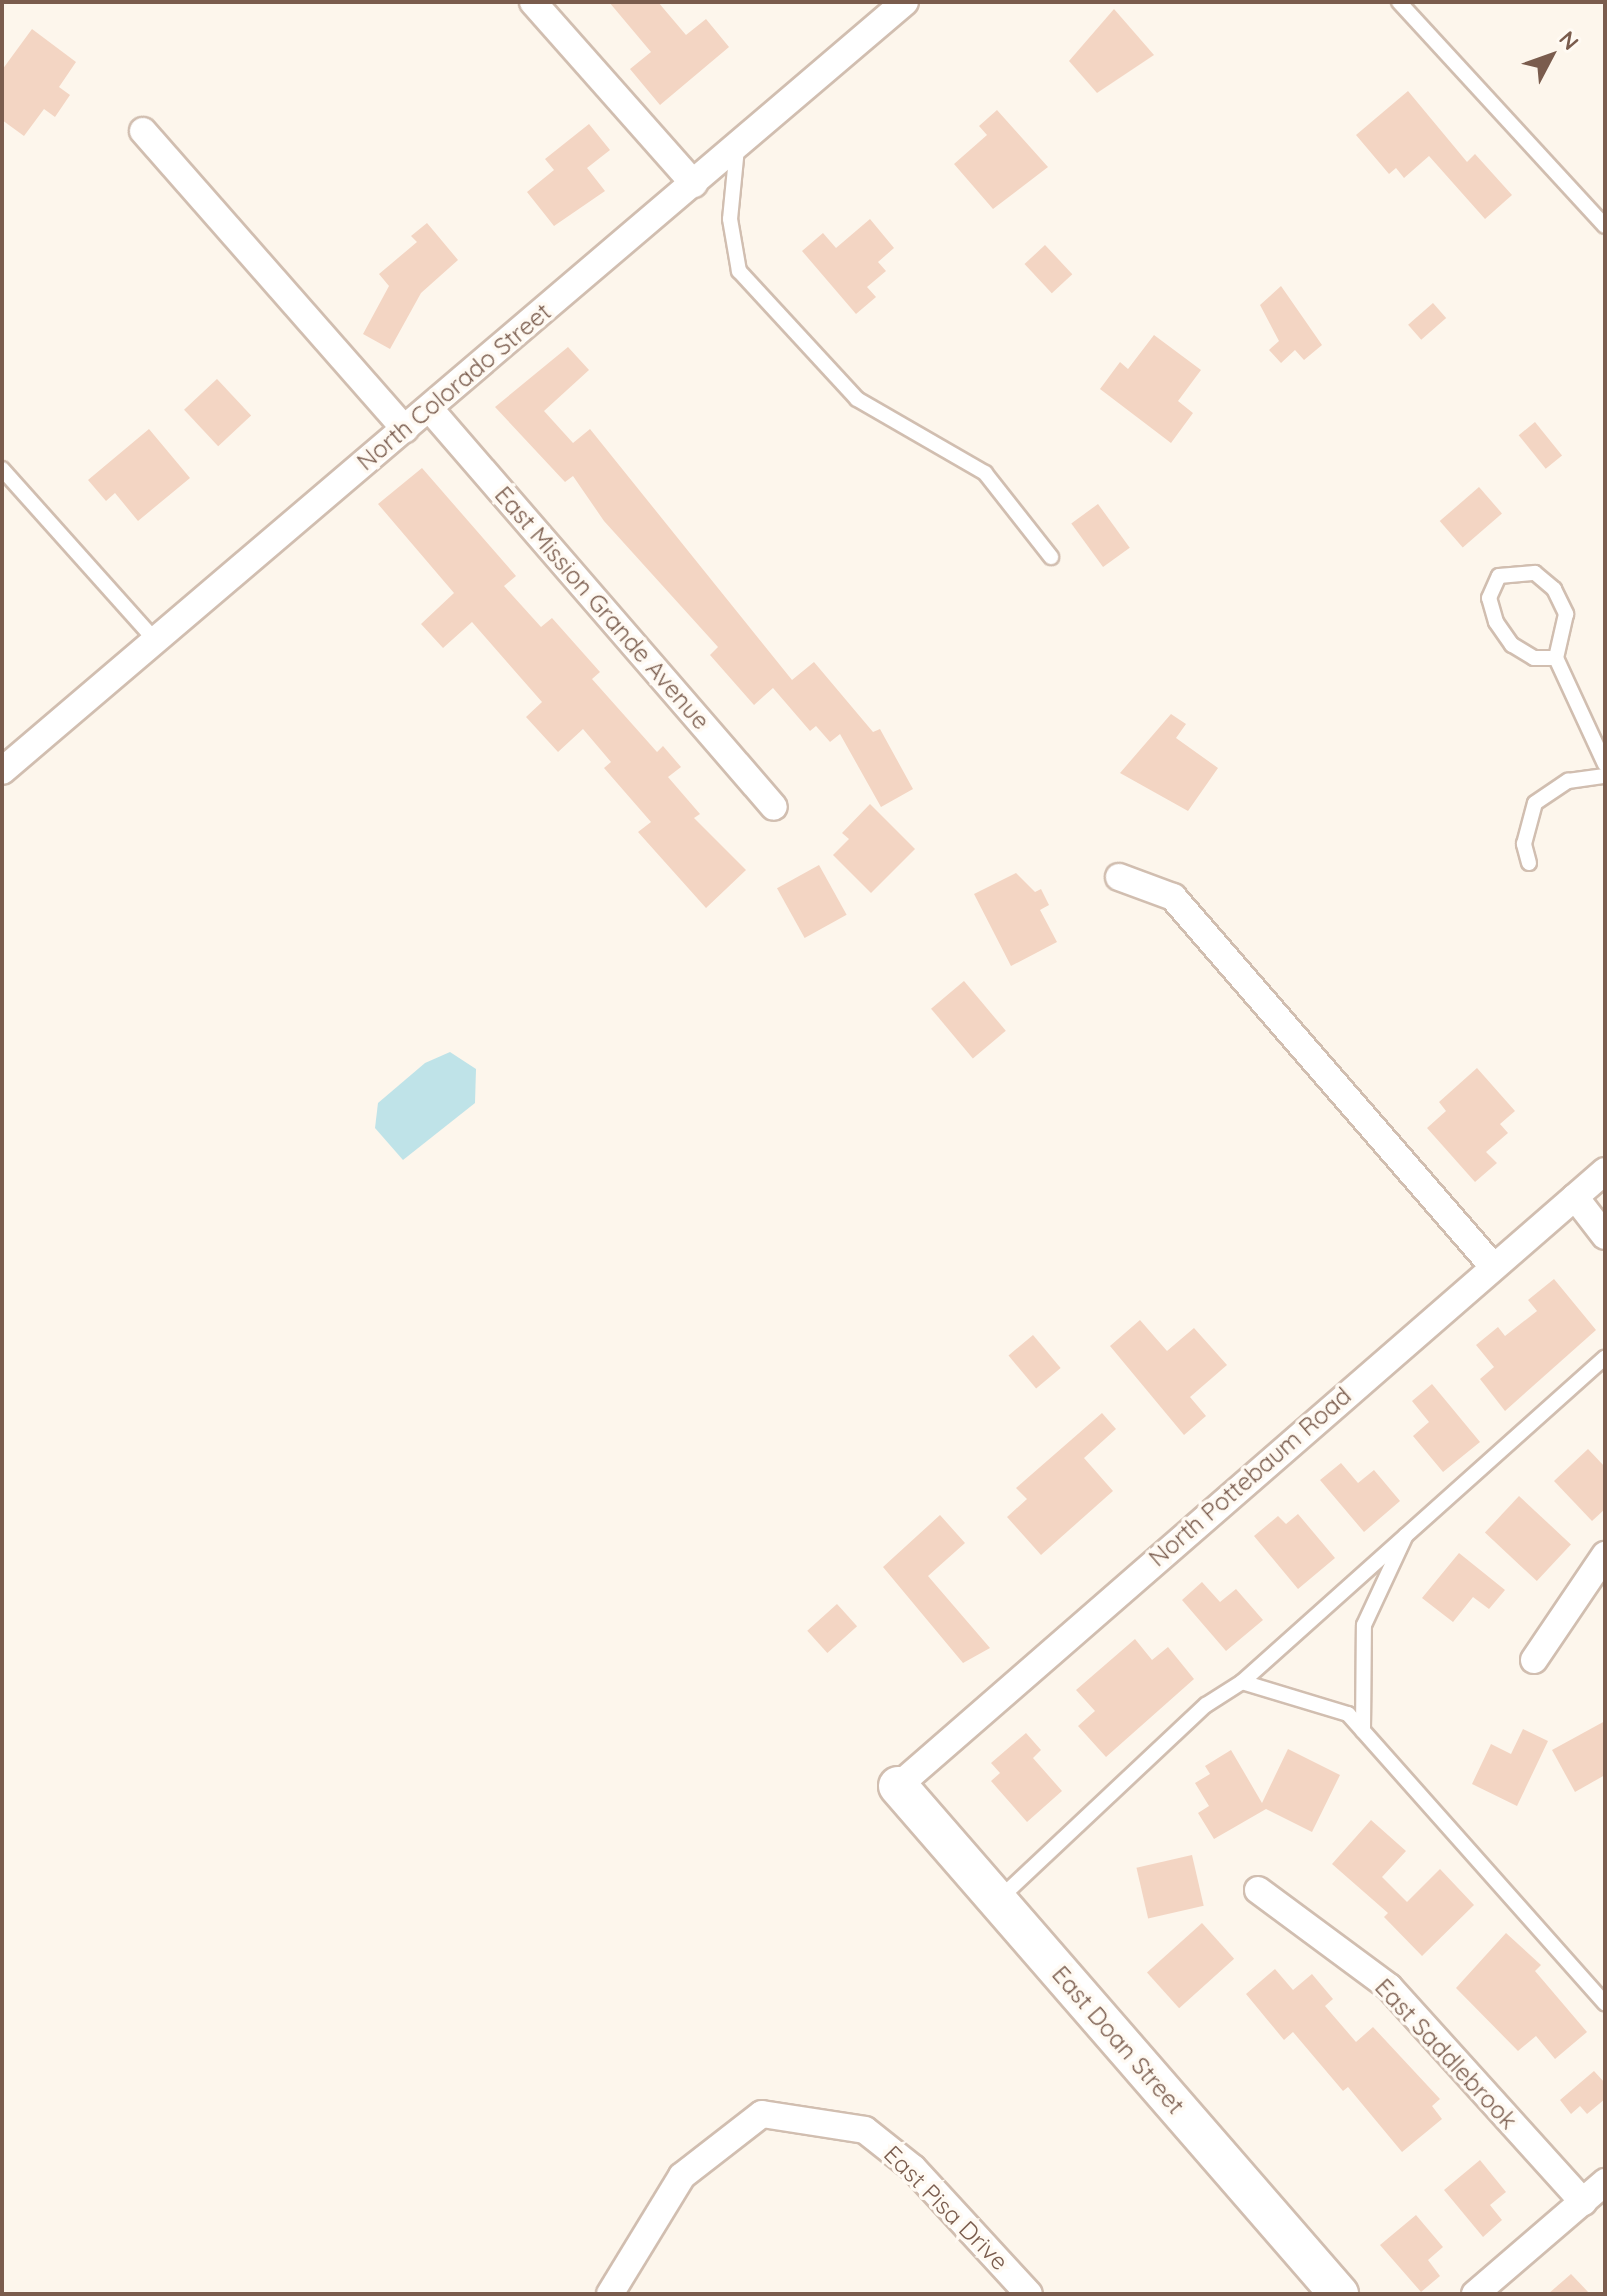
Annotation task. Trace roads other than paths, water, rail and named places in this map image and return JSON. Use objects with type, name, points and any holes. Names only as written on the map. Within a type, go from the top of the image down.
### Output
[{"type":"street","points":[[533,2],[694,184]]},
{"type":"street","name":"North Colorado Street","points":[[2,771],[905,2]]},
{"type":"street","points":[[143,131],[405,429]]},
{"type":"street","name":"East Mission Grande Avenue","points":[[429,408],[774,807]]},
{"type":"street","points":[[1119,877],[1173,897],[1493,1267]]},
{"type":"street","name":"North Pottebaum Road","points":[[898,1786],[1605,1171]]},
{"type":"street","points":[[1575,1197],[1605,1236]]},
{"type":"street","points":[[1534,1660],[1605,1555]]},
{"type":"street","name":"East Doan Street","points":[[898,1786],[1324,2289]]},
{"type":"street","name":"East Saddlebrook","points":[[1258,1890],[1389,1987],[1583,2202]]},
{"type":"street","name":"East Pisa Drive","points":[[610,2294],[682,2176],[762,2114],[812,2116],[865,2130],[913,2168],[1029,2294]]},
{"type":"street","points":[[1475,2294],[1605,2182]]},
{"type":"lane","points":[[1399,2],[1605,226]]},
{"type":"lane","points":[[737,148],[730,219],[739,271],[857,399],[985,473],[1051,557]]},
{"type":"lane","points":[[2,469],[156,641]]},
{"type":"lane","points":[[1556,658],[1534,658],[1512,645],[1496,622],[1489,598],[1499,576],[1535,573],[1554,589],[1566,614],[1556,658],[1605,764]]},
{"type":"lane","points":[[1529,863],[1524,844],[1535,803],[1568,781],[1605,776]]},
{"type":"lane","points":[[997,1900],[1206,1705],[1242,1682],[1409,1527],[1605,1357]]},
{"type":"lane","points":[[1363,1731],[1364,1625],[1409,1527]]},
{"type":"lane","points":[[1242,1682],[1348,1714],[1605,2003]]},
{"type":"water","points":[[450,1052],[476,1069],[475,1103],[403,1160],[375,1128],[378,1103],[425,1063]]}]
